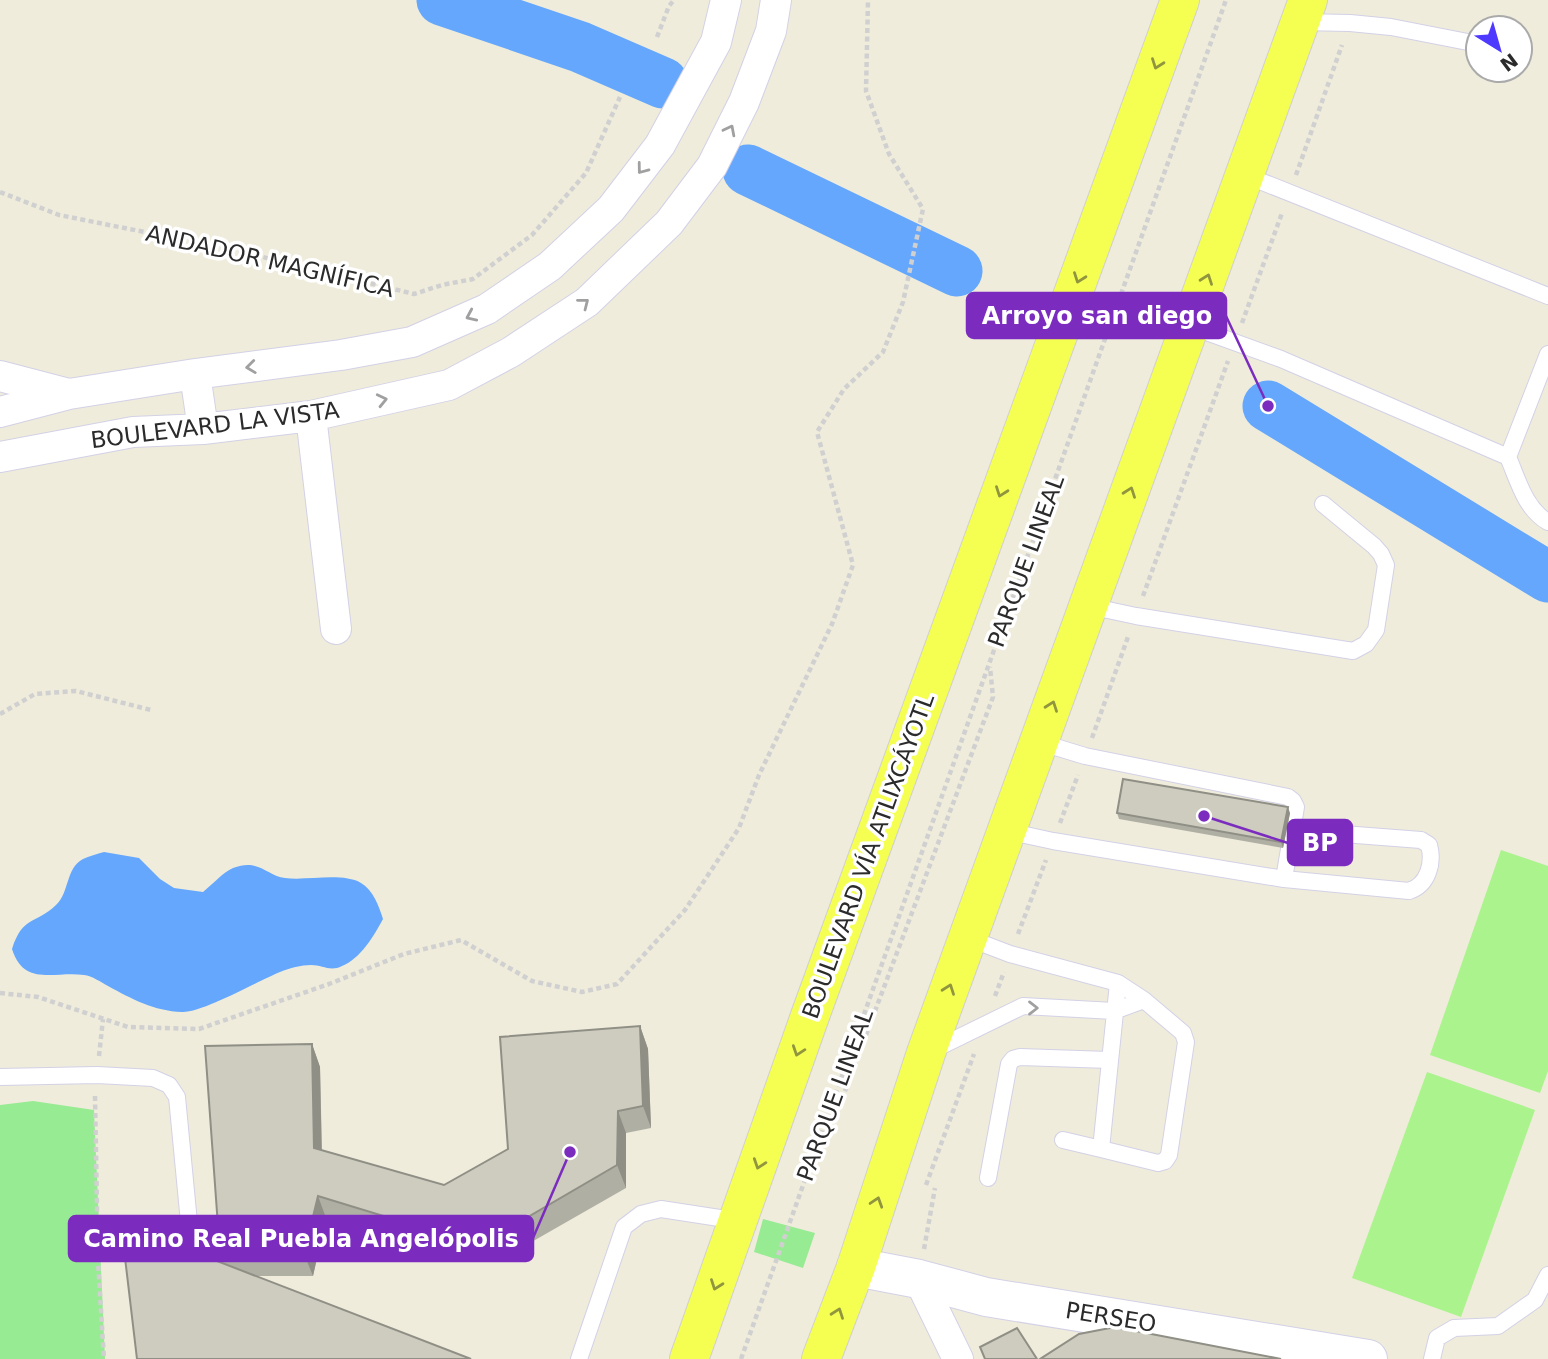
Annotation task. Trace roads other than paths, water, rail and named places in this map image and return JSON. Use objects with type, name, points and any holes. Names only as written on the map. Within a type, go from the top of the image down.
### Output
[{"type":"main road","name":"BOULEVARD VÍA ATLIXCÁYOTL","points":[[689,1359],[810,1016],[1180,0]]},
{"type":"main road","points":[[821,1359],[856,1267],[926,1053],[1304,11]]},
{"type":"street","points":[[0,412],[69,394],[341,355],[412,342],[487,309],[540,273],[611,209],[660,145],[716,42],[726,0]]},
{"type":"street","name":"BOULEVARD LA VISTA","points":[[0,457],[133,432],[202,429],[311,416],[449,385],[512,352],[587,302],[669,223],[712,166],[748,90],[771,31],[776,0]]},
{"type":"street","points":[[195,374],[202,429]]},
{"type":"street","points":[[0,376],[69,394]]},
{"type":"street","points":[[311,416],[336,629]]},
{"type":"street","name":"PERSEO","points":[[856,1267],[919,1279],[986,1297],[1368,1359]]},
{"type":"street","points":[[919,1279],[958,1359]]},
{"type":"lane","points":[[1304,11],[1350,23],[1391,27],[1464,41]]},
{"type":"lane","points":[[1245,175],[1548,296]]},
{"type":"lane","points":[[1190,326],[1281,359],[1508,457],[1529,504],[1548,522]]},
{"type":"lane","points":[[1508,457],[1548,354]]},
{"type":"lane","points":[[1088,606],[1353,651],[1366,644],[1376,630],[1386,565],[1374,546],[1323,504]]},
{"type":"lane","points":[[1039,742],[1085,756],[1288,797],[1296,807],[1284,879]]},
{"type":"lane","points":[[1007,831],[1284,879],[1409,891],[1420,888],[1426,879],[1431,853],[1429,845],[1421,840],[1291,830]]},
{"type":"lane","points":[[968,938],[1010,954],[1118,984],[1144,1000],[1183,1033],[1186,1042],[1166,1161],[1158,1163],[1063,1140]]},
{"type":"lane","points":[[1101,1149],[1118,984]]},
{"type":"lane","points":[[926,1053],[1023,1006],[1114,1011],[1144,1000]]},
{"type":"lane","points":[[988,1178],[1009,1064],[1013,1059],[1109,1060]]},
{"type":"lane","points":[[0,1077],[97,1075],[153,1078],[169,1085],[177,1097],[192,1254]]},
{"type":"lane","points":[[579,1359],[624,1227],[641,1214],[661,1209],[739,1221]]},
{"type":"lane","points":[[1432,1359],[1437,1338],[1454,1328],[1498,1326],[1535,1300],[1548,1275]]},
{"type":"water","points":[[104,852],[139,858],[160,879],[174,888],[203,892],[225,872],[242,865],[256,866],[285,878],[334,877],[353,880],[369,890],[383,919],[361,953],[349,963],[338,968],[307,965],[292,968],[191,1011],[153,1007],[87,976],[41,975],[24,969],[12,949],[16,938],[25,925],[56,905],[64,894],[77,863]]},
{"type":"waterway","points":[[442,0],[580,47],[663,83]]},
{"type":"waterway","points":[[748,170],[957,271]]},
{"type":"waterway","points":[[1268,406],[1548,577]]},
{"type":"place","name":"Arroyo san diego","points":[[1268,406]]},
{"type":"place","name":"BP","points":[[1204,816]]},
{"type":"place","name":"Camino Real Puebla Angelópolis","points":[[570,1152]]}]
